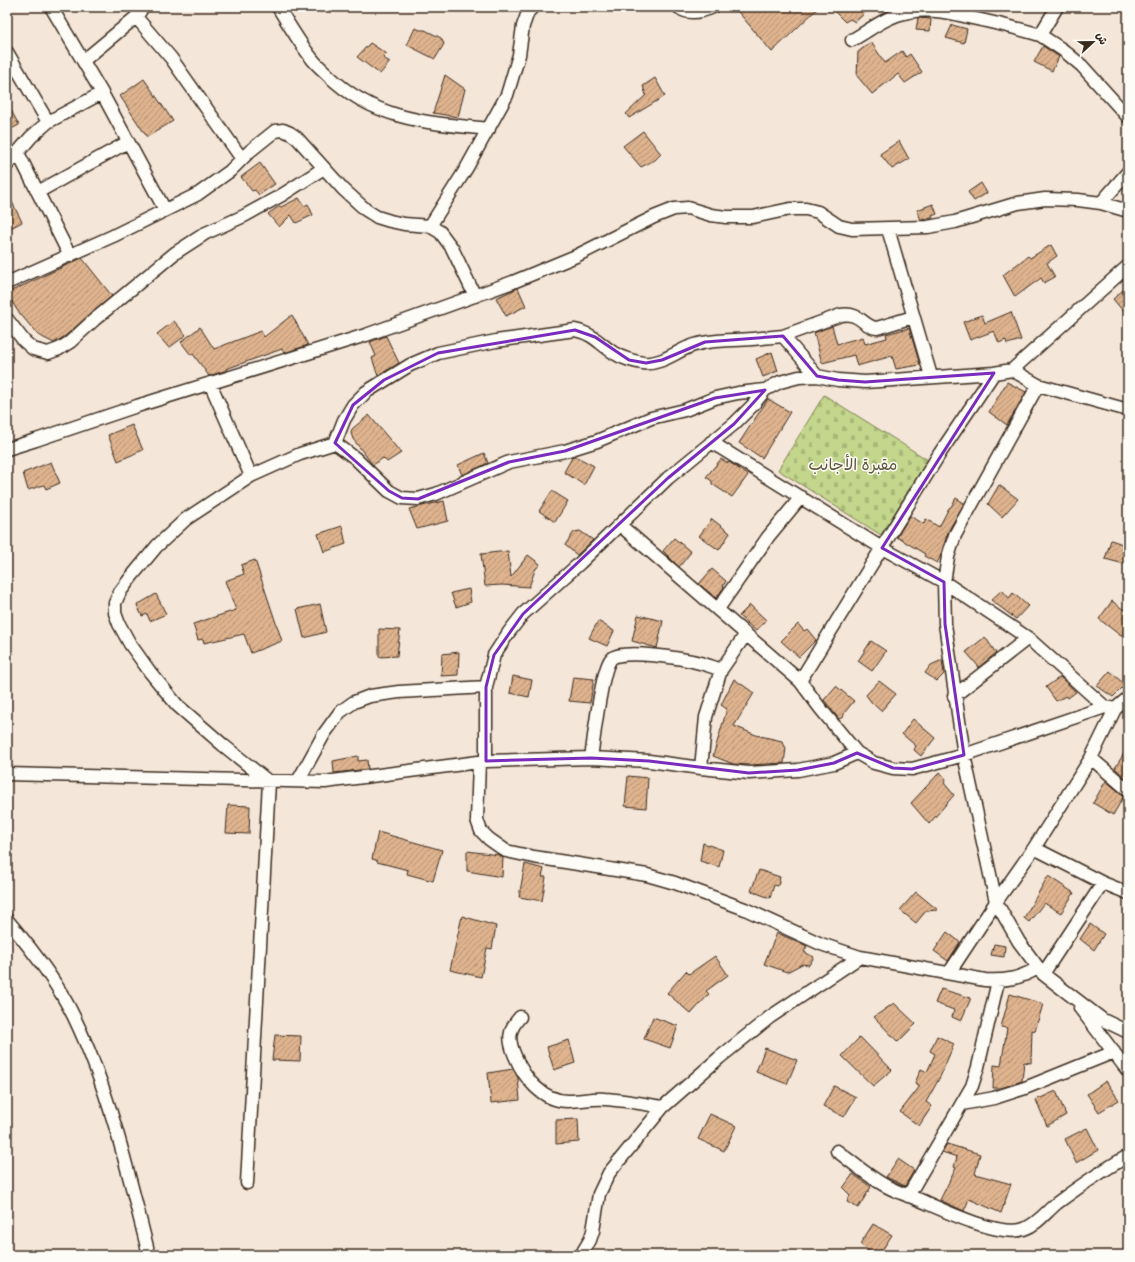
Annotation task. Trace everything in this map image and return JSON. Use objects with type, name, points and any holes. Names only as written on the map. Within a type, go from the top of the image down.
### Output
[{"type":"street","points":[[51,7],[102,93],[165,210]]},
{"type":"street","points":[[83,61],[136,17],[143,7]]},
{"type":"street","points":[[278,7],[314,61],[334,81],[355,97],[377,108],[405,118],[440,124],[489,129]]},
{"type":"street","points":[[430,226],[466,170],[507,95],[519,55],[522,26],[528,12],[533,7]]},
{"type":"street","points":[[678,7],[682,10],[694,13],[713,7]]},
{"type":"street","points":[[1040,35],[1057,7]]},
{"type":"street","points":[[852,40],[885,20],[908,12],[928,10],[951,13],[1012,26],[1040,35],[1062,50],[1082,66],[1128,117]]},
{"type":"street","points":[[136,17],[171,58],[242,159]]},
{"type":"street","points":[[7,52],[48,122]]},
{"type":"street","points":[[7,165],[31,136],[48,122],[102,93]]},
{"type":"street","points":[[7,283],[70,256],[198,194],[214,184],[230,171],[263,140],[275,131],[283,130],[297,138],[354,200],[366,210],[377,217],[390,221],[404,224],[430,226],[440,232],[452,248],[475,296]]},
{"type":"street","points":[[38,192],[128,142]]},
{"type":"street","points":[[18,153],[70,256]]},
{"type":"street","points":[[7,320],[24,341],[33,349],[48,353],[59,349],[70,342],[94,320],[175,253],[206,233],[244,216],[282,195],[324,168]]},
{"type":"street","points":[[1101,203],[1128,172]]},
{"type":"street","points":[[7,449],[210,383],[366,335],[475,296],[576,256],[654,217],[674,209],[688,208],[726,218],[753,217],[790,210],[806,209],[818,212],[839,226],[852,229],[928,227],[955,222],[1018,204],[1045,199],[1078,200],[1101,203],[1128,211]]},
{"type":"street","points":[[888,228],[931,376]]},
{"type":"street","points":[[1103,883],[1040,971],[998,981],[985,980],[860,958],[821,944],[745,909],[675,883],[647,875],[534,857],[506,851],[488,839],[481,830],[477,820],[486,687],[494,655],[509,632],[523,614],[580,563],[668,478],[734,424],[765,390],[780,382],[799,377],[817,376],[838,380],[865,382],[1012,370],[1128,266]]},
{"type":"street","points":[[269,782],[177,705],[150,672],[130,644],[115,613],[115,603],[120,592],[157,546],[186,519],[251,476],[300,454],[335,443],[353,405],[366,392],[410,365],[438,352],[496,341],[576,330],[585,332],[595,337],[615,353],[629,360],[646,363],[662,360],[689,347],[705,342],[728,339],[751,339],[783,336],[841,315],[848,314],[855,316],[874,328],[913,317]]},
{"type":"street","points":[[783,336],[817,376]]},
{"type":"street","points":[[1012,370],[1038,385],[1128,410]]},
{"type":"street","points":[[800,680],[940,453],[994,372]]},
{"type":"street","points":[[210,383],[251,476]]},
{"type":"street","points":[[1038,385],[955,535],[948,557],[944,582],[945,624],[954,696],[964,755],[996,902],[1019,942],[1040,971],[1070,996],[1103,1020],[1128,1032]]},
{"type":"street","points":[[335,443],[355,458],[389,491],[402,498],[418,499],[436,494],[510,462],[565,451],[597,441],[651,418],[685,410],[715,398],[738,393],[765,390]]},
{"type":"street","points":[[711,442],[882,548],[944,582],[1028,638],[1110,708]]},
{"type":"street","points":[[718,609],[768,537],[801,497]]},
{"type":"street","points":[[620,525],[800,680],[820,708],[857,753],[874,762],[893,768],[912,768],[964,755],[1110,708],[1128,698]]},
{"type":"street","points":[[701,768],[706,717],[721,670],[746,634]]},
{"type":"street","points":[[954,696],[1028,638]]},
{"type":"street","points":[[591,758],[603,682],[609,661],[613,657],[622,654],[676,658],[700,663],[721,670]]},
{"type":"street","points":[[298,782],[324,734],[340,712],[354,702],[370,696],[399,692],[486,687]]},
{"type":"street","points":[[949,973],[1034,848],[1091,758],[1110,708]]},
{"type":"street","points":[[7,774],[269,782],[325,782],[482,762],[591,758],[649,760],[701,768],[749,773],[798,770],[834,763],[857,753]]},
{"type":"street","points":[[1091,758],[1128,790]]},
{"type":"street","points":[[247,1183],[269,782]]},
{"type":"street","points":[[1034,848],[1103,883],[1128,893]]},
{"type":"street","points":[[7,920],[48,974],[74,1017],[93,1063],[112,1117],[149,1255]]},
{"type":"street","points":[[581,1255],[590,1240],[593,1231],[599,1194],[609,1173],[663,1107],[719,1058],[770,1017],[860,958]]},
{"type":"street","points":[[908,1196],[972,1086],[978,1067],[998,981]]},
{"type":"street","points":[[1070,996],[1128,1071]]},
{"type":"street","points":[[520,1017],[510,1030],[512,1050],[517,1062],[530,1081],[542,1093],[559,1100],[569,1101],[593,1098],[663,1107]]},
{"type":"street","points":[[962,1104],[994,1098],[1025,1088],[1114,1052]]},
{"type":"street","points":[[837,1151],[868,1174],[887,1186],[908,1196],[984,1226],[1003,1230],[1022,1230],[1029,1227],[1080,1187],[1128,1156]]},
{"type":"highlighted area","points":[[575,330],[595,337],[629,360],[646,363],[662,360],[705,342],[783,336],[817,376],[838,380],[865,382],[994,373],[882,548],[944,582],[945,624],[964,755],[912,769],[893,768],[857,753],[834,763],[798,770],[749,773],[649,761],[591,758],[486,761],[486,687],[494,655],[523,614],[668,478],[734,424],[765,390],[715,398],[565,451],[509,462],[418,499],[402,498],[389,491],[335,443],[353,405],[384,380],[438,353]]},
{"type":"green space","name":"مقبرة الأجانب","points":[[824,395],[928,460],[881,535],[778,470]]},
{"type":"building","points":[[734,7],[819,7],[772,52]]},
{"type":"building","points":[[830,7],[860,7],[865,13],[855,22],[850,19],[845,22]]},
{"type":"building","points":[[918,18],[931,19],[930,31],[916,30]]},
{"type":"building","points":[[952,25],[967,29],[964,43],[946,38]]},
{"type":"building","points":[[415,28],[425,30],[441,38],[444,44],[435,59],[407,45]]},
{"type":"building","points":[[871,42],[885,63],[902,51],[906,57],[910,54],[922,72],[905,83],[898,74],[872,94],[857,76],[858,52]]},
{"type":"building","points":[[370,43],[387,54],[383,58],[390,62],[380,74],[357,57]]},
{"type":"building","points":[[1043,46],[1059,57],[1052,71],[1034,62]]},
{"type":"building","points":[[445,75],[465,89],[458,117],[433,113]]},
{"type":"building","points":[[655,78],[665,96],[629,118],[626,114],[646,95],[643,86]]},
{"type":"building","points":[[144,79],[173,121],[147,137],[120,96]]},
{"type":"building","points":[[7,103],[19,125],[7,131]]},
{"type":"building","points":[[643,131],[661,154],[655,160],[641,167],[623,146]]},
{"type":"building","points":[[899,141],[909,159],[892,169],[880,154]]},
{"type":"building","points":[[260,163],[275,184],[259,195],[255,190],[252,191],[241,177]]},
{"type":"building","points":[[981,183],[987,193],[974,201],[968,192]]},
{"type":"building","points":[[7,192],[22,222],[7,230]]},
{"type":"building","points":[[299,198],[304,206],[308,204],[313,215],[296,223],[291,215],[279,227],[268,214],[279,206],[281,207]]},
{"type":"building","points":[[933,204],[937,214],[932,216],[933,218],[921,220],[917,210]]},
{"type":"building","points":[[1051,245],[1057,256],[1047,263],[1055,277],[1044,283],[1041,278],[1015,297],[1003,275],[1028,256],[1030,258]]},
{"type":"building","points":[[82,258],[112,296],[65,336],[54,343],[38,335],[17,310],[7,293]]},
{"type":"building","points":[[518,288],[526,306],[506,316],[496,298]]},
{"type":"building","points":[[1123,290],[1128,296],[1128,317],[1113,299]]},
{"type":"building","points":[[1011,312],[1021,340],[1007,344],[1006,340],[999,343],[994,331],[970,340],[963,322],[982,315],[985,323]]},
{"type":"building","points":[[292,315],[308,345],[284,353],[282,349],[209,376],[193,354],[191,355],[181,342],[200,327],[214,349],[261,331],[264,337]]},
{"type":"building","points":[[174,321],[186,335],[169,348],[157,334]]},
{"type":"building","points":[[832,326],[837,344],[863,337],[865,344],[887,338],[886,334],[909,328],[920,365],[896,369],[892,356],[857,366],[854,355],[822,363],[814,333]]},
{"type":"building","points":[[386,336],[399,363],[378,376],[372,358],[376,356],[370,342]]},
{"type":"building","points":[[772,352],[778,371],[763,377],[756,359]]},
{"type":"building","points":[[1007,382],[1026,392],[1007,425],[989,412]]},
{"type":"building","points":[[768,399],[790,412],[762,458],[739,443]]},
{"type":"building","points":[[369,415],[401,453],[387,462],[383,458],[373,465],[353,439],[351,433],[352,429]]},
{"type":"building","points":[[132,425],[143,450],[118,461],[108,435]]},
{"type":"building","points":[[484,453],[488,463],[462,475],[458,465]]},
{"type":"building","points":[[573,456],[594,466],[584,485],[564,472]]},
{"type":"building","points":[[721,459],[728,463],[729,462],[748,475],[732,497],[712,484],[712,481],[706,477]]},
{"type":"building","points":[[51,462],[60,483],[46,489],[44,485],[28,490],[23,473]]},
{"type":"building","points":[[999,485],[1018,499],[1002,517],[988,504]]},
{"type":"building","points":[[552,491],[568,501],[555,522],[539,511]]},
{"type":"building","points":[[956,498],[964,503],[948,532],[937,563],[924,556],[925,554],[897,537],[910,516],[924,524],[926,519],[939,527]]},
{"type":"building","points":[[444,501],[448,521],[417,529],[409,509]]},
{"type":"building","points":[[712,519],[730,533],[719,550],[699,536]]},
{"type":"building","points":[[342,526],[346,544],[324,552],[318,534]]},
{"type":"building","points":[[580,531],[593,540],[577,555],[565,545],[574,532]]},
{"type":"building","points":[[674,538],[691,552],[679,567],[663,551]]},
{"type":"building","points":[[1111,540],[1128,546],[1128,565],[1105,559]]},
{"type":"building","points":[[508,551],[511,577],[528,555],[540,564],[535,570],[529,587],[502,585],[485,586],[481,554]]},
{"type":"building","points":[[255,560],[282,641],[251,653],[244,634],[204,643],[203,639],[198,640],[193,624],[236,610],[225,581],[244,574],[241,565]]},
{"type":"building","points":[[712,569],[726,581],[723,586],[724,587],[716,598],[699,584]]},
{"type":"building","points":[[469,589],[471,602],[456,607],[451,593]]},
{"type":"building","points":[[1002,590],[1009,598],[1013,593],[1028,606],[1016,619],[991,600]]},
{"type":"building","points":[[156,594],[166,614],[150,621],[147,614],[142,616],[137,605]]},
{"type":"building","points":[[1112,601],[1128,613],[1128,626],[1121,636],[1099,619]]},
{"type":"building","points":[[320,604],[326,632],[304,638],[297,609]]},
{"type":"building","points":[[750,605],[766,620],[756,631],[739,616]]},
{"type":"building","points":[[638,615],[663,621],[657,648],[632,641]]},
{"type":"building","points":[[598,621],[614,631],[607,646],[589,638]]},
{"type":"building","points":[[798,624],[804,631],[807,629],[816,640],[799,657],[781,641]]},
{"type":"building","points":[[379,629],[400,630],[397,656],[379,657]]},
{"type":"building","points":[[985,637],[996,653],[979,667],[966,652]]},
{"type":"building","points":[[871,641],[886,651],[872,671],[858,661]]},
{"type":"building","points":[[459,652],[458,675],[441,676],[442,654]]},
{"type":"building","points":[[942,660],[944,674],[937,681],[925,673],[931,665]]},
{"type":"building","points":[[1110,671],[1125,685],[1113,697],[1097,686]]},
{"type":"building","points":[[513,676],[532,680],[529,697],[510,693]]},
{"type":"building","points":[[573,677],[594,679],[590,703],[569,701]]},
{"type":"building","points":[[1060,677],[1076,692],[1068,698],[1066,696],[1056,701],[1046,687]]},
{"type":"building","points":[[734,679],[754,693],[734,726],[756,735],[782,741],[786,748],[784,763],[749,765],[733,764],[713,756],[727,709],[721,705]]},
{"type":"building","points":[[879,681],[896,694],[881,711],[866,695]]},
{"type":"building","points":[[836,686],[854,701],[843,717],[839,719],[824,700]]},
{"type":"building","points":[[913,719],[935,738],[921,756],[914,750],[916,746],[902,734]]},
{"type":"building","points":[[1128,747],[1128,780],[1115,768]]},
{"type":"building","points":[[358,756],[358,761],[367,760],[368,769],[334,773],[333,761]]},
{"type":"building","points":[[940,772],[946,779],[944,783],[954,795],[929,824],[911,803]]},
{"type":"building","points":[[628,776],[648,778],[646,808],[625,806]]},
{"type":"building","points":[[1106,781],[1124,796],[1113,815],[1093,803]]},
{"type":"building","points":[[228,805],[250,806],[249,834],[226,833]]},
{"type":"building","points":[[378,832],[442,850],[433,881],[407,874],[408,870],[377,862],[376,860],[372,859]]},
{"type":"building","points":[[703,843],[723,850],[719,867],[700,861]]},
{"type":"building","points":[[467,851],[499,855],[503,858],[502,877],[467,871]]},
{"type":"building","points":[[525,864],[544,869],[542,877],[546,877],[542,901],[519,897]]},
{"type":"building","points":[[759,870],[780,877],[778,886],[774,885],[770,898],[751,891]]},
{"type":"building","points":[[1048,876],[1074,893],[1061,913],[1044,903],[1029,922],[1024,918]]},
{"type":"building","points":[[916,892],[938,910],[926,911],[916,923],[900,910]]},
{"type":"building","points":[[462,916],[496,926],[492,949],[487,948],[481,977],[450,970]]},
{"type":"building","points":[[1090,924],[1104,934],[1094,950],[1080,939]]},
{"type":"building","points":[[947,932],[960,942],[948,961],[934,951]]},
{"type":"building","points":[[777,933],[807,946],[804,952],[814,957],[809,965],[802,964],[787,972],[764,964]]},
{"type":"building","points":[[994,944],[1005,946],[1004,957],[991,955]]},
{"type":"building","points":[[715,956],[728,975],[706,991],[709,994],[691,1014],[667,993],[686,971],[689,974]]},
{"type":"building","points":[[941,989],[971,998],[961,1021],[952,1017],[954,1010],[935,1003]]},
{"type":"building","points":[[1010,994],[1043,1004],[1035,1031],[1032,1030],[1031,1063],[1024,1062],[1022,1081],[1001,1088],[993,1088],[994,1065],[1001,1066],[1007,1028],[1001,1027]]},
{"type":"building","points":[[894,1003],[916,1024],[898,1042],[874,1017]]},
{"type":"building","points":[[653,1017],[678,1026],[670,1048],[644,1039]]},
{"type":"building","points":[[275,1035],[301,1036],[300,1061],[272,1060]]},
{"type":"building","points":[[937,1036],[954,1044],[940,1077],[926,1102],[932,1106],[919,1126],[900,1112],[920,1086],[915,1083],[921,1069],[927,1072],[935,1054],[930,1051]]},
{"type":"building","points":[[860,1037],[892,1070],[873,1086],[842,1056]]},
{"type":"building","points":[[569,1040],[575,1063],[554,1070],[547,1047]]},
{"type":"building","points":[[765,1048],[797,1060],[787,1084],[756,1072]]},
{"type":"building","points":[[513,1069],[518,1078],[520,1100],[491,1103],[488,1073]]},
{"type":"building","points":[[1106,1081],[1119,1100],[1099,1112],[1087,1094]]},
{"type":"building","points":[[834,1086],[856,1097],[844,1117],[823,1106]]},
{"type":"building","points":[[1056,1091],[1066,1115],[1047,1126],[1036,1100]]},
{"type":"building","points":[[710,1114],[736,1126],[724,1151],[698,1139]]},
{"type":"building","points":[[578,1119],[579,1142],[556,1144],[556,1120]]},
{"type":"building","points":[[1087,1128],[1098,1150],[1076,1163],[1065,1139]]},
{"type":"building","points":[[947,1144],[980,1154],[975,1174],[1011,1184],[1001,1213],[969,1199],[964,1211],[940,1200],[956,1168],[954,1167],[957,1157],[942,1152]]},
{"type":"building","points":[[898,1159],[914,1170],[905,1186],[886,1177]]},
{"type":"building","points":[[853,1174],[871,1187],[858,1208],[847,1202],[850,1195],[843,1188]]},
{"type":"building","points":[[873,1224],[892,1235],[879,1255],[874,1255],[860,1244]]}]
